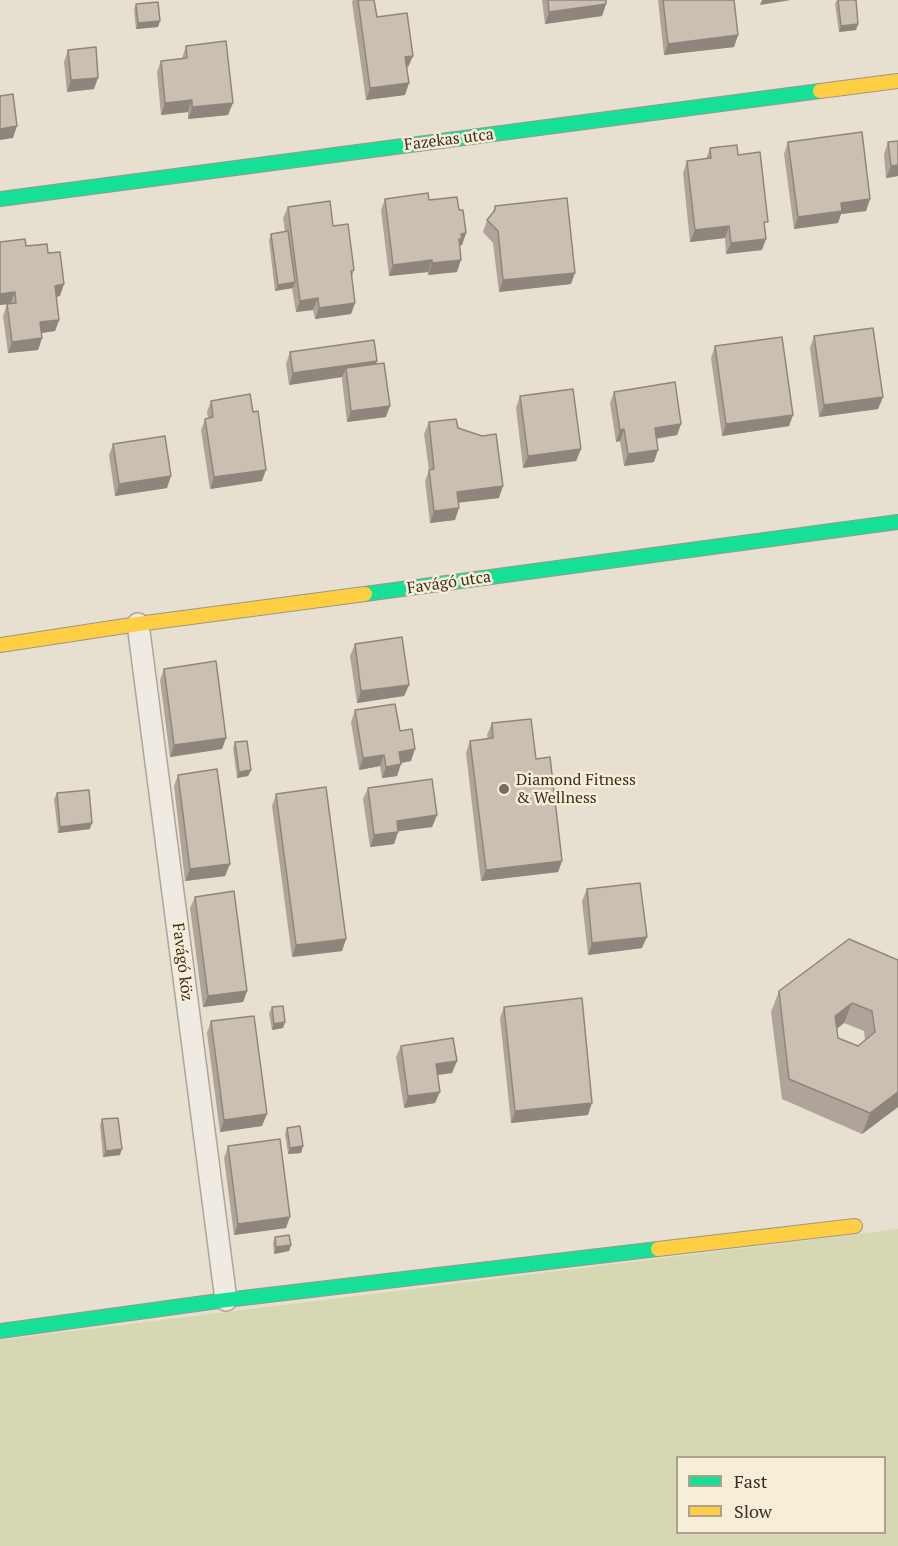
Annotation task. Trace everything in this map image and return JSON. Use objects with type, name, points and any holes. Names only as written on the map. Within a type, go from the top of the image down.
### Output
[{"type":"street","name":"Fazekas utca","points":[[0,199],[898,81]]},
{"type":"street","name":"Favágó utca","points":[[0,645],[138,624],[898,522]]},
{"type":"street","points":[[0,1331],[226,1300],[855,1226]]},
{"type":"lane","name":"Favágó köz","points":[[138,624],[226,1300]]},
{"type":"green space","points":[[898,1229],[898,1546],[0,1546],[0,1340]]},
{"type":"building","points":[[358,0],[374,0],[377,17],[407,13],[413,56],[405,57],[409,83],[370,88]]},
{"type":"building","points":[[548,0],[606,0],[606,4],[549,12]]},
{"type":"building","points":[[663,0],[734,0],[738,35],[668,44]]},
{"type":"building","points":[[838,0],[856,0],[858,24],[841,26]]},
{"type":"building","points":[[158,2],[160,21],[138,23],[136,4]]},
{"type":"building","points":[[226,41],[233,103],[192,107],[192,100],[165,103],[161,61],[187,58],[186,46]]},
{"type":"building","points":[[96,47],[98,78],[71,80],[68,50]]},
{"type":"building","points":[[13,94],[17,126],[0,129],[0,96]]},
{"type":"building","points":[[862,132],[870,199],[841,203],[842,211],[798,217],[788,142]]},
{"type":"building","points":[[898,141],[898,165],[891,166],[888,142]]},
{"type":"building","points":[[737,145],[738,155],[760,152],[768,222],[764,222],[766,239],[731,243],[729,226],[695,230],[687,161],[711,158],[710,148]]},
{"type":"building","points":[[428,193],[429,200],[457,197],[459,210],[463,210],[466,233],[461,234],[462,239],[459,239],[461,260],[432,263],[432,260],[393,265],[385,199]]},
{"type":"building","points":[[567,198],[575,273],[503,280],[498,231],[487,220],[495,210],[495,206]]},
{"type":"building","points":[[330,201],[333,226],[348,224],[354,270],[351,271],[355,303],[319,308],[318,298],[300,301],[288,207]]},
{"type":"building","points":[[288,231],[295,282],[278,285],[271,234]]},
{"type":"building","points":[[25,239],[26,246],[47,244],[48,253],[60,252],[64,284],[55,286],[59,320],[40,322],[42,338],[12,342],[7,304],[16,303],[15,292],[0,294],[0,242]]},
{"type":"building","points":[[873,328],[883,397],[824,405],[814,336]]},
{"type":"building","points":[[782,337],[793,415],[726,424],[715,346]]},
{"type":"building","points":[[374,340],[377,361],[293,373],[290,352]]},
{"type":"building","points":[[384,363],[390,406],[351,411],[346,368]]},
{"type":"building","points":[[675,382],[681,424],[655,428],[658,450],[628,454],[624,429],[620,430],[614,392]]},
{"type":"building","points":[[573,389],[581,449],[528,456],[520,396]]},
{"type":"building","points":[[250,394],[253,412],[258,411],[266,470],[214,477],[205,419],[213,417],[211,401]]},
{"type":"building","points":[[456,419],[458,428],[482,436],[496,434],[503,486],[457,492],[459,508],[434,511],[429,470],[434,469],[429,422]]},
{"type":"building","points":[[165,436],[171,476],[119,484],[113,444]]},
{"type":"building","points":[[402,637],[409,685],[361,691],[355,644]]},
{"type":"building","points":[[216,661],[226,738],[174,745],[164,669]]},
{"type":"building","points":[[395,704],[400,731],[412,729],[415,749],[399,752],[401,764],[386,767],[384,755],[363,758],[355,710]]},
{"type":"building","points":[[531,719],[536,759],[550,757],[562,861],[486,870],[470,741],[493,738],[492,723]]},
{"type":"building","points":[[247,741],[251,770],[239,772],[235,742]]},
{"type":"building","points":[[217,769],[230,864],[190,869],[178,775]]},
{"type":"building","points":[[432,779],[437,815],[397,821],[398,832],[374,835],[368,788]]},
{"type":"building","points":[[326,787],[346,939],[296,945],[276,794]]},
{"type":"building","points":[[89,790],[92,823],[60,827],[57,793]]},
{"type":"building","points":[[640,883],[647,937],[592,943],[587,889]]},
{"type":"building","points":[[234,891],[247,991],[208,996],[195,897]]},
{"type":"building","points":[[849,939],[898,960],[898,1092],[870,1113],[789,1079],[779,991]],"holes":[[[852,1003],[872,1011],[875,1032],[858,1046],[838,1038],[835,1016]]]},
{"type":"building","points":[[582,998],[592,1103],[515,1111],[504,1007]]},
{"type":"building","points":[[283,1006],[285,1022],[274,1024],[272,1007]]},
{"type":"building","points":[[254,1016],[267,1114],[224,1120],[211,1021]]},
{"type":"building","points":[[453,1038],[457,1061],[436,1064],[440,1092],[408,1096],[401,1046]]},
{"type":"building","points":[[118,1118],[122,1149],[106,1151],[102,1119]]},
{"type":"building","points":[[300,1126],[303,1146],[290,1148],[287,1128]]},
{"type":"building","points":[[280,1139],[290,1217],[238,1224],[228,1146]]},
{"type":"building","points":[[289,1235],[291,1245],[276,1247],[275,1237]]},
{"type":"traffic: fast","points":[[0,199],[820,91]]},
{"type":"traffic: fast","points":[[365,594],[898,522]]},
{"type":"traffic: fast","points":[[0,1331],[226,1300],[658,1249]]},
{"type":"traffic: slow","points":[[820,91],[898,81]]},
{"type":"traffic: slow","points":[[0,645],[365,594]]},
{"type":"traffic: slow","points":[[658,1249],[855,1226]]},
{"type":"place","name":"Diamond Fitness & Wellness","points":[[504,789]]}]
